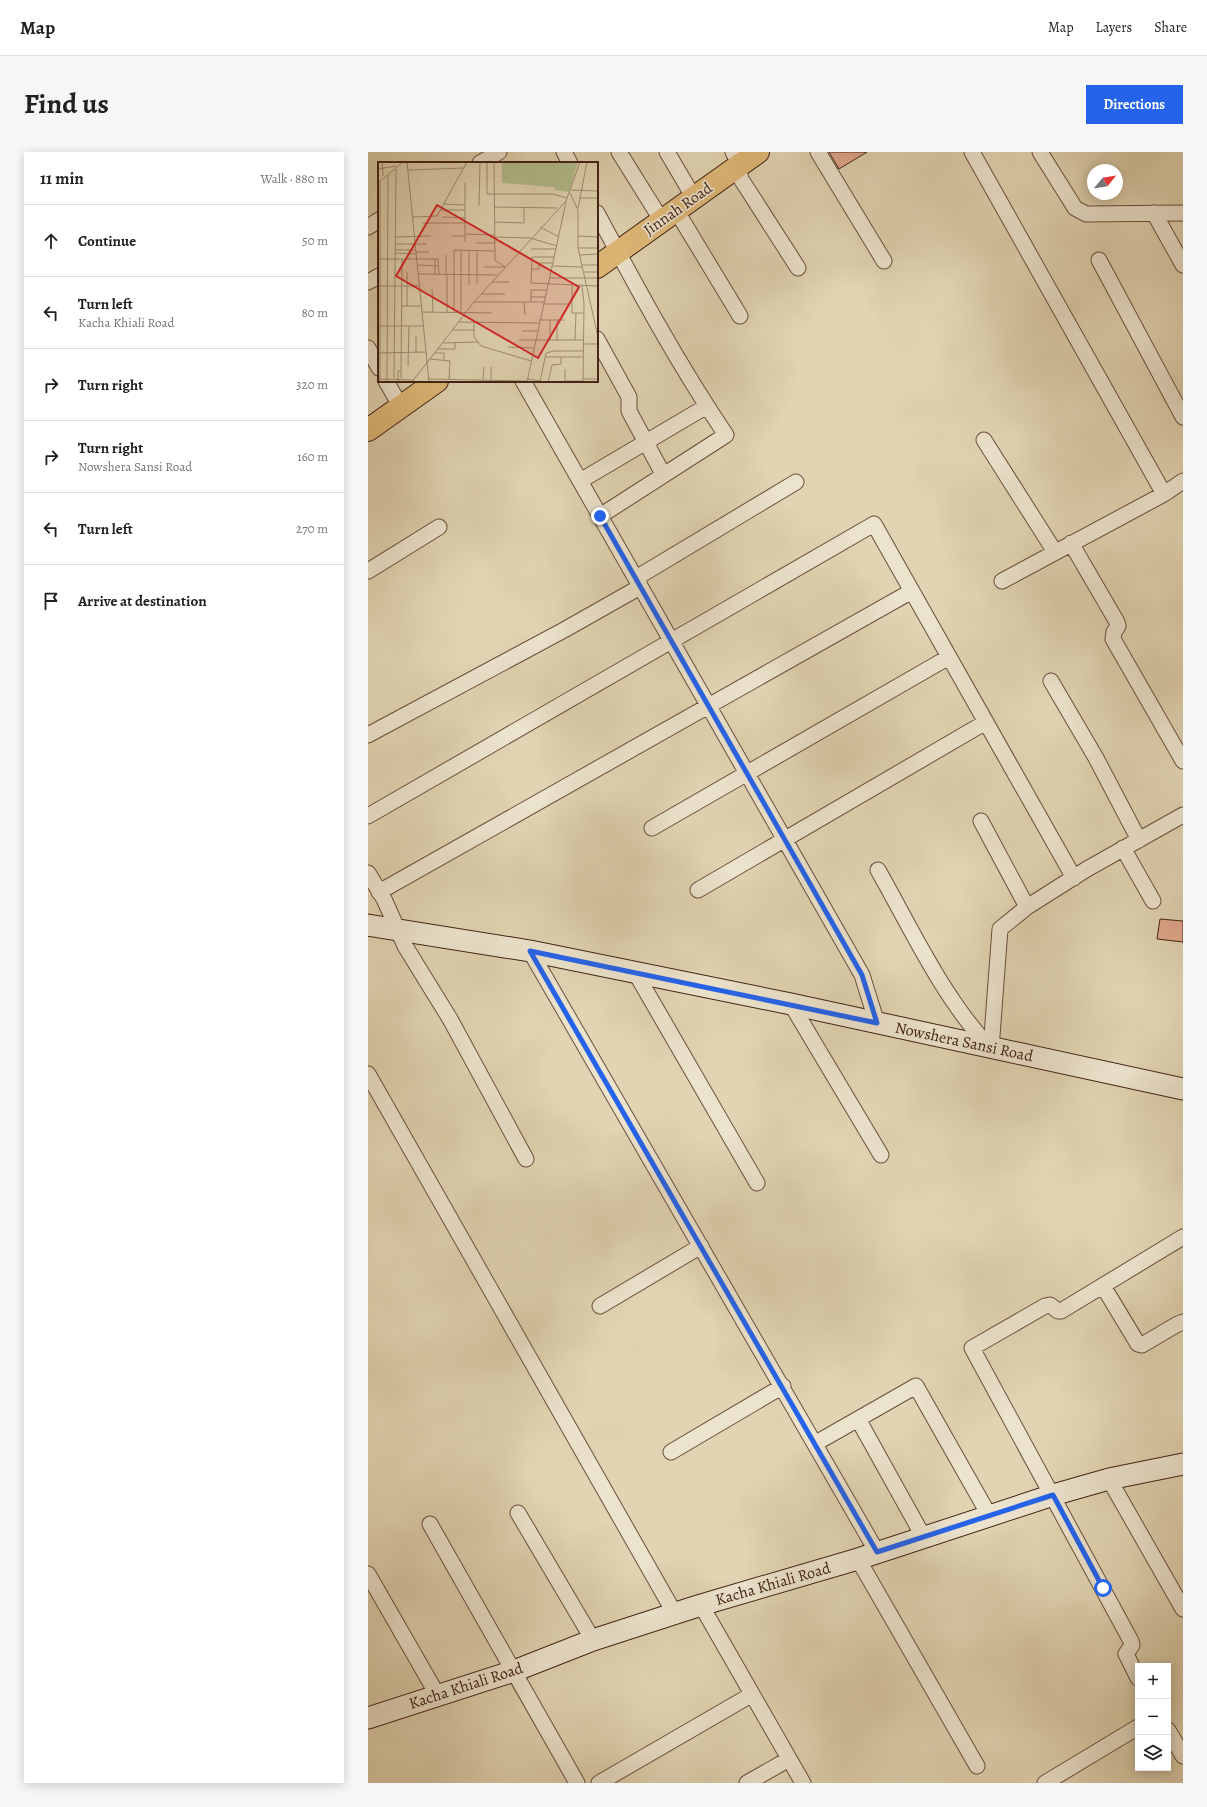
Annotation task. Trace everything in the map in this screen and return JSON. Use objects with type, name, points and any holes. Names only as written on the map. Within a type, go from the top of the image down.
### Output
[{"type":"main road","name":"Jinnah Road","points":[[598,266],[694,198],[736,158],[758,152]]},
{"type":"main road","points":[[368,430],[436,382]]},
{"type":"street","points":[[482,162],[500,152]]},
{"type":"street","points":[[564,152],[569,162]]},
{"type":"street","points":[[619,152],[669,216],[740,316]]},
{"type":"street","points":[[667,152],[694,198]]},
{"type":"street","points":[[818,152],[884,261]]},
{"type":"street","points":[[972,152],[1164,494]]},
{"type":"street","points":[[1040,152],[1075,208],[1086,214],[1183,213]]},
{"type":"street","points":[[736,158],[741,179],[798,268]]},
{"type":"street","points":[[1154,213],[1183,265]]},
{"type":"street","points":[[598,215],[707,406],[726,435],[663,474],[600,516]]},
{"type":"street","points":[[368,227],[378,221]]},
{"type":"street","points":[[1099,260],[1183,417]]},
{"type":"street","points":[[368,282],[378,277]]},
{"type":"street","points":[[598,341],[629,397],[629,411],[663,474]]},
{"type":"street","points":[[368,348],[378,366]]},
{"type":"street","points":[[387,382],[401,407]]},
{"type":"street","points":[[524,382],[862,975],[877,1023]]},
{"type":"street","points":[[580,481],[707,406]]},
{"type":"street","points":[[984,440],[1054,552]]},
{"type":"street","points":[[1002,582],[1054,552],[1164,494],[1183,481]]},
{"type":"street","points":[[368,735],[564,630],[796,482]]},
{"type":"street","points":[[368,816],[874,524],[1074,878]]},
{"type":"street","points":[[368,571],[439,527]]},
{"type":"street","points":[[1071,543],[1117,622],[1118,626],[1114,632],[1113,639],[1183,761]]},
{"type":"street","points":[[379,892],[912,591]]},
{"type":"street","points":[[652,828],[949,657]]},
{"type":"street","points":[[1051,681],[1096,758],[1139,840]]},
{"type":"street","points":[[698,890],[986,722]]},
{"type":"street","points":[[991,1049],[1000,929],[1027,907],[1123,848],[1183,815]]},
{"type":"street","points":[[981,821],[1027,907]]},
{"type":"street","points":[[1123,848],[1153,901]]},
{"type":"street","points":[[878,870],[954,1001],[980,1037],[991,1049]]},
{"type":"street","points":[[368,873],[379,892],[405,946],[450,1019],[526,1159]]},
{"type":"street","name":"Nowshera Sansi Road","points":[[368,925],[530,951],[635,972],[791,1004],[991,1049],[1183,1088]]},
{"type":"street","points":[[530,951],[783,1386],[877,1552]]},
{"type":"street","points":[[635,972],[757,1183]]},
{"type":"street","points":[[791,1004],[881,1155]]},
{"type":"street","points":[[368,1074],[675,1614]]},
{"type":"street","points":[[1135,1672],[1126,1654],[1132,1645],[1131,1641],[972,1348],[1045,1306],[1050,1305],[1058,1311],[1061,1311],[1183,1237]]},
{"type":"street","points":[[600,1306],[701,1246]]},
{"type":"street","points":[[1103,1286],[1138,1344],[1142,1345],[1183,1322]]},
{"type":"street","points":[[671,1452],[783,1386]]},
{"type":"street","points":[[816,1444],[916,1386],[989,1515]]},
{"type":"street","points":[[858,1419],[923,1536]]},
{"type":"street","name":"Kacha Khiali Road","points":[[368,1718],[514,1671],[593,1640],[700,1605],[858,1559],[923,1536],[1053,1495],[1109,1479],[1183,1464]]},
{"type":"street","points":[[1109,1479],[1183,1610]]},
{"type":"street","points":[[518,1513],[593,1640]]},
{"type":"street","points":[[430,1524],[577,1783]]},
{"type":"street","points":[[858,1559],[977,1766]]},
{"type":"street","points":[[369,1577],[438,1696]]},
{"type":"street","points":[[700,1605],[803,1783]]},
{"type":"street","points":[[599,1783],[751,1695]]},
{"type":"street","points":[[1045,1783],[1135,1729]]},
{"type":"street","points":[[1171,1735],[1183,1756]]},
{"type":"street","points":[[747,1783],[789,1759]]},
{"type":"building","points":[[829,152],[867,152],[839,169]]},
{"type":"building","points":[[1160,919],[1183,921],[1183,942],[1157,939]]},
{"type":"route","points":[[600,516],[862,975],[877,1023],[530,951],[877,1552],[1053,1495],[1103,1588]]}]
